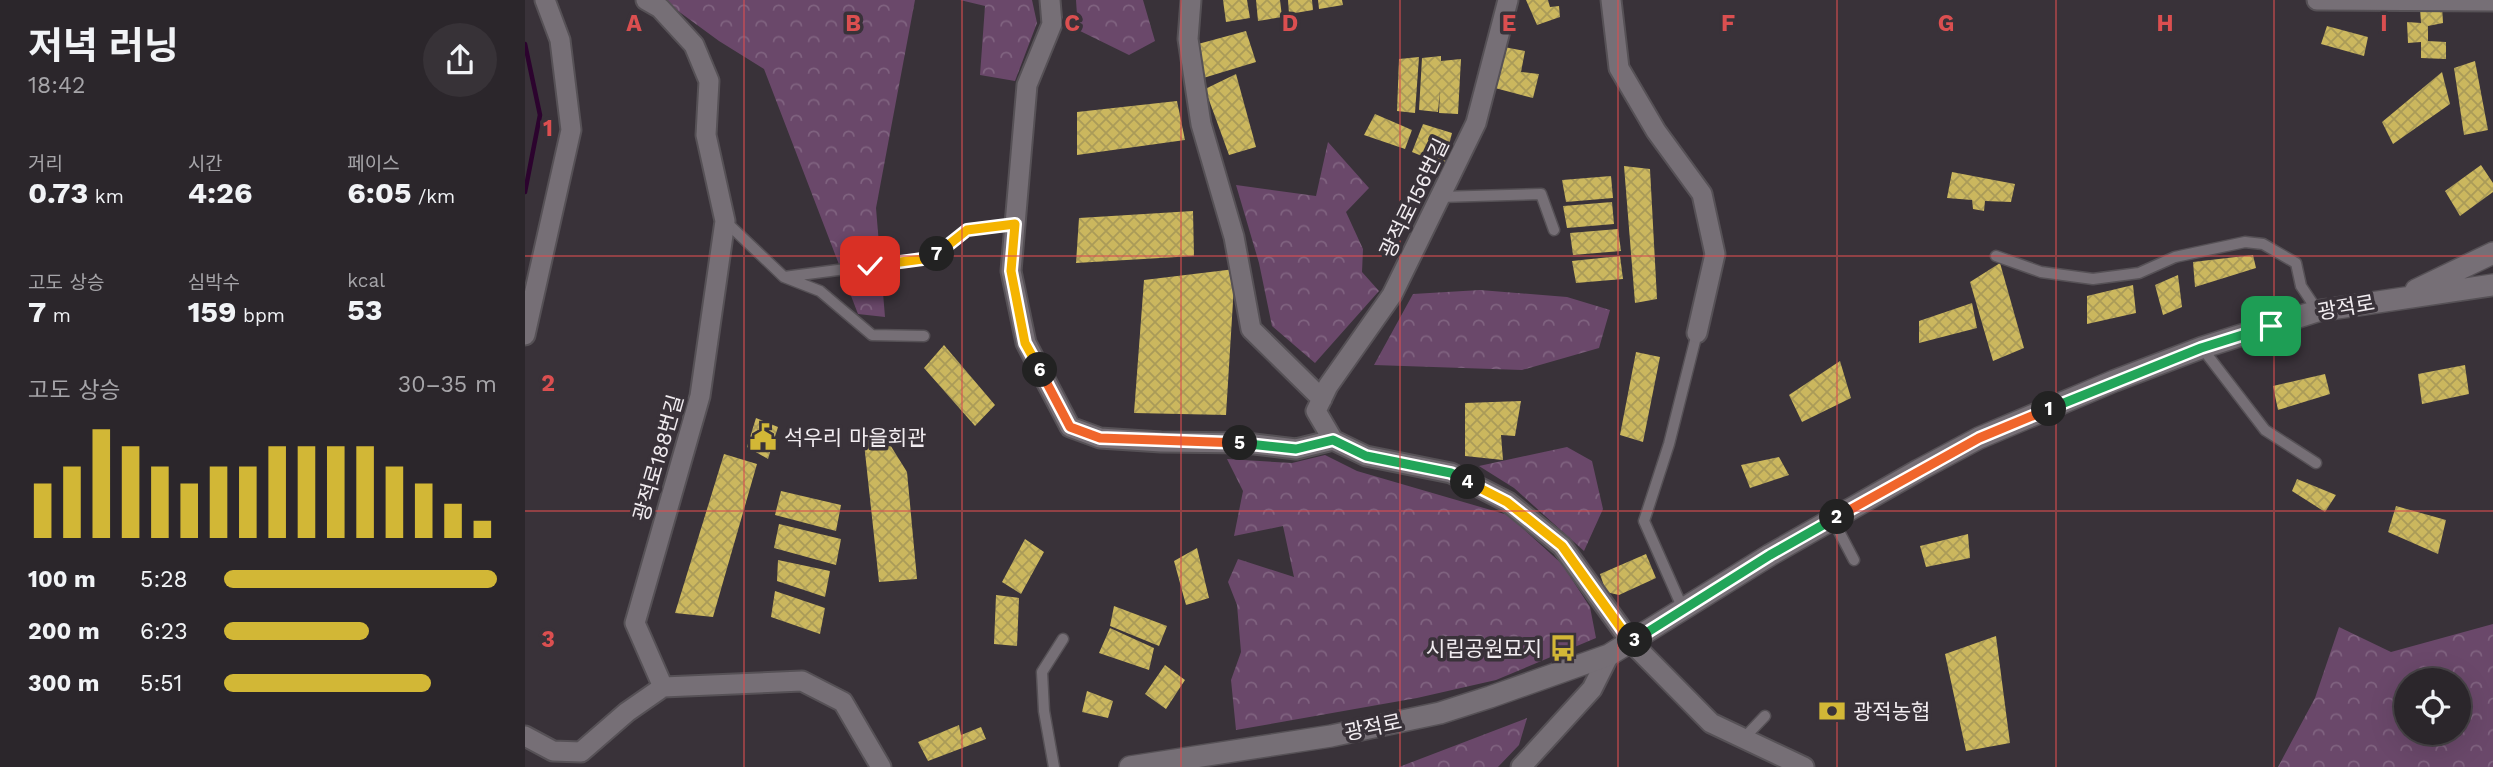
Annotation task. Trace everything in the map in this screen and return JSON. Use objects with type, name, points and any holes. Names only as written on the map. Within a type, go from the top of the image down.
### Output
[{"type":"main road","points":[[2397,299],[2493,253]]},
{"type":"main road","name":"광적로","points":[[1130,767],[1331,736],[1440,713],[1609,655],[1770,555],[1979,438],[2114,381],[2201,348],[2317,311],[2493,285]]},
{"type":"street","points":[[525,335],[571,130],[560,40],[545,0]]},
{"type":"street","name":"광적로188번길","points":[[646,0],[660,8],[694,45],[709,81],[706,135],[725,221],[700,396],[635,623],[663,687]]},
{"type":"street","points":[[1050,0],[1052,24],[1027,85],[1011,271],[1025,343],[1070,427],[1100,438],[1245,443],[1296,449],[1333,440]]},
{"type":"street","points":[[1191,0],[1188,39],[1201,124],[1234,237],[1251,329],[1322,399],[1316,411],[1333,440],[1366,456],[1451,473],[1507,502],[1562,546],[1631,642],[1711,723],[1745,738],[1779,761],[1804,767]]},
{"type":"street","name":"광적로156번길","points":[[1322,399],[1328,386],[1392,295],[1476,123],[1508,0]]},
{"type":"street","points":[[1611,0],[1619,68],[1656,131],[1702,194],[1715,254],[1697,334]]},
{"type":"street","points":[[2317,0],[2493,1]]},
{"type":"street","points":[[1521,767],[1592,689],[1609,655]]},
{"type":"street","points":[[525,737],[553,751],[581,751],[627,712],[663,687],[802,681],[843,702],[881,767]]},
{"type":"lane","points":[[1439,197],[1541,194],[1554,230]]},
{"type":"lane","points":[[725,221],[784,277],[820,291],[872,335],[924,336]]},
{"type":"lane","points":[[784,277],[930,258],[967,230],[1015,224]]},
{"type":"lane","points":[[1996,256],[2041,272],[2093,279],[2139,273],[2175,257],[2245,242],[2263,244],[2296,263],[2301,286],[2317,311]]},
{"type":"lane","points":[[1683,609],[1644,520],[1669,444],[1697,334]]},
{"type":"lane","points":[[2201,348],[2265,430],[2316,463]]},
{"type":"lane","points":[[1833,519],[1854,559]]},
{"type":"lane","points":[[1053,767],[1044,711],[1042,672],[1063,639]]},
{"type":"lane","points":[[1745,738],[1765,716]]},
{"type":"green space","points":[[663,0],[915,0],[876,208],[885,317],[858,314],[764,69],[719,41]]},
{"type":"green space","points":[[960,0],[1032,0],[1037,23],[1015,81],[980,75],[985,6]]},
{"type":"green space","points":[[1076,0],[1143,0],[1155,41],[1129,55],[1078,30]]},
{"type":"green space","points":[[1328,142],[1369,188],[1346,212],[1363,249],[1362,272],[1379,291],[1315,363],[1272,326],[1259,263],[1236,185],[1316,196]]},
{"type":"green space","points":[[1480,290],[1567,297],[1610,310],[1599,348],[1522,370],[1374,365],[1413,294]]},
{"type":"green space","points":[[1567,447],[1592,461],[1603,509],[1584,551],[1514,488],[1479,466]]},
{"type":"green space","points":[[1325,455],[1357,471],[1508,515],[1562,564],[1590,607],[1596,638],[1496,680],[1417,698],[1236,730],[1231,680],[1241,652],[1237,605],[1228,582],[1238,559],[1294,577],[1283,526],[1234,536],[1243,491],[1227,459],[1292,463]]},
{"type":"green space","points":[[2493,624],[2493,767],[2278,767],[2315,698],[2339,627],[2391,652]]},
{"type":"green space","points":[[1527,718],[1519,745],[1498,767],[1399,767]]},
{"type":"building","points":[[1223,0],[1247,0],[1250,18],[1226,22]]},
{"type":"building","points":[[1256,0],[1280,0],[1282,17],[1258,21]]},
{"type":"building","points":[[1288,0],[1312,0],[1313,10],[1289,14]]},
{"type":"building","points":[[1318,0],[1342,0],[1343,5],[1319,9]]},
{"type":"building","points":[[1526,0],[1548,0],[1550,7],[1559,6],[1560,17],[1537,25]]},
{"type":"building","points":[[2442,5],[2443,23],[2428,26],[2428,41],[2446,42],[2446,59],[2421,58],[2421,42],[2408,43],[2407,22],[2421,23],[2420,8]]},
{"type":"building","points":[[2327,26],[2368,37],[2364,56],[2321,44]]},
{"type":"building","points":[[1246,31],[1256,62],[1200,79],[1198,44]]},
{"type":"building","points":[[1504,47],[1525,51],[1521,72],[1539,74],[1533,98],[1495,88]]},
{"type":"building","points":[[1441,56],[1441,61],[1461,59],[1458,114],[1439,113],[1440,90],[1438,112],[1419,110],[1422,58]]},
{"type":"building","points":[[1419,57],[1415,113],[1397,111],[1399,59]]},
{"type":"building","points":[[2475,61],[2488,130],[2464,135],[2454,68]]},
{"type":"building","points":[[2442,72],[2450,104],[2393,144],[2382,122]]},
{"type":"building","points":[[1236,74],[1256,147],[1229,155],[1205,89]]},
{"type":"building","points":[[1177,101],[1185,140],[1077,155],[1077,112]]},
{"type":"building","points":[[1375,114],[1412,130],[1405,149],[1364,135]]},
{"type":"building","points":[[1423,124],[1452,133],[1444,165],[1412,152]]},
{"type":"building","points":[[2481,165],[2493,183],[2493,192],[2460,216],[2445,191]]},
{"type":"building","points":[[1624,166],[1650,169],[1657,299],[1635,303]]},
{"type":"building","points":[[1952,172],[2015,184],[2011,202],[1985,201],[1984,211],[1973,209],[1972,200],[1947,198]]},
{"type":"building","points":[[1611,176],[1613,198],[1566,202],[1562,180]]},
{"type":"building","points":[[1612,202],[1614,224],[1567,228],[1563,206]]},
{"type":"building","points":[[1193,211],[1194,256],[1076,263],[1079,218]]},
{"type":"building","points":[[1618,229],[1621,251],[1573,255],[1570,233]]},
{"type":"building","points":[[2253,255],[2256,268],[2195,287],[2193,262]]},
{"type":"building","points":[[1620,256],[1623,279],[1576,283],[1572,261]]},
{"type":"building","points":[[2000,263],[2024,348],[1993,361],[1970,282]]},
{"type":"building","points":[[1235,269],[1226,415],[1134,413],[1144,280]]},
{"type":"building","points":[[2178,275],[2182,307],[2163,315],[2155,285]]},
{"type":"building","points":[[2133,285],[2136,313],[2087,324],[2087,296]]},
{"type":"building","points":[[1972,303],[1977,328],[1919,343],[1919,321]]},
{"type":"building","points":[[944,345],[995,405],[975,426],[924,368]]},
{"type":"building","points":[[1636,352],[1660,357],[1643,442],[1620,435]]},
{"type":"building","points":[[1840,361],[1851,398],[1802,422],[1789,395]]},
{"type":"building","points":[[2465,365],[2469,394],[2422,404],[2418,374]]},
{"type":"building","points":[[2325,374],[2330,394],[2278,410],[2273,386]]},
{"type":"building","points":[[1521,401],[1515,436],[1501,435],[1503,460],[1465,456],[1465,403]]},
{"type":"building","name":"석우리 마을회관","points":[[756,418],[778,427],[768,459],[747,447]]},
{"type":"building","points":[[879,427],[907,472],[917,579],[879,582],[863,434]]},
{"type":"building","points":[[724,454],[757,464],[713,617],[675,613]]},
{"type":"building","points":[[1779,457],[1789,475],[1750,488],[1741,465]]},
{"type":"building","points":[[2297,479],[2336,495],[2325,512],[2292,491]]},
{"type":"building","points":[[781,491],[841,505],[836,531],[775,515]]},
{"type":"building","points":[[2396,506],[2446,520],[2438,554],[2388,532]]},
{"type":"building","points":[[779,524],[841,539],[836,565],[774,548]]},
{"type":"building","points":[[1968,534],[1970,558],[1926,567],[1920,546]]},
{"type":"building","points":[[1025,539],[1044,552],[1021,594],[1002,582]]},
{"type":"building","points":[[1197,548],[1209,598],[1186,605],[1174,561]]},
{"type":"building","points":[[1646,554],[1656,578],[1619,595],[1606,592],[1600,574]]},
{"type":"building","points":[[778,560],[830,571],[825,597],[777,581]]},
{"type":"building","points":[[775,591],[825,608],[820,634],[771,617]]},
{"type":"building","points":[[996,595],[1019,598],[1017,646],[994,644]]},
{"type":"building","points":[[1114,606],[1167,626],[1159,646],[1110,626]]},
{"type":"building","points":[[1110,628],[1154,648],[1149,670],[1099,653]]},
{"type":"building","points":[[1996,636],[2010,743],[1966,751],[1945,654]]},
{"type":"building","points":[[1165,665],[1185,680],[1166,709],[1145,694]]},
{"type":"building","points":[[1087,691],[1113,701],[1108,718],[1082,712]]},
{"type":"building","points":[[959,725],[961,735],[981,727],[986,739],[928,761],[918,742]]},
{"type":"waterway","points":[[525,44],[540,115],[525,192]]},
{"type":"place","name":"석우리 마을회관","points":[[763,437]]},
{"type":"place","name":"시립공원묘지","points":[[1563,648]]},
{"type":"place","name":"광적농협","points":[[1832,711]]},
{"type":"route","points":[[870,266],[930,258],[967,230],[1015,224],[1011,271],[1025,343],[1070,427],[1100,438],[1245,443],[1296,449],[1333,440],[1366,456],[1451,473],[1507,502],[1562,546],[1631,642],[1770,555],[1979,438],[2114,381],[2201,348],[2271,326]]}]
